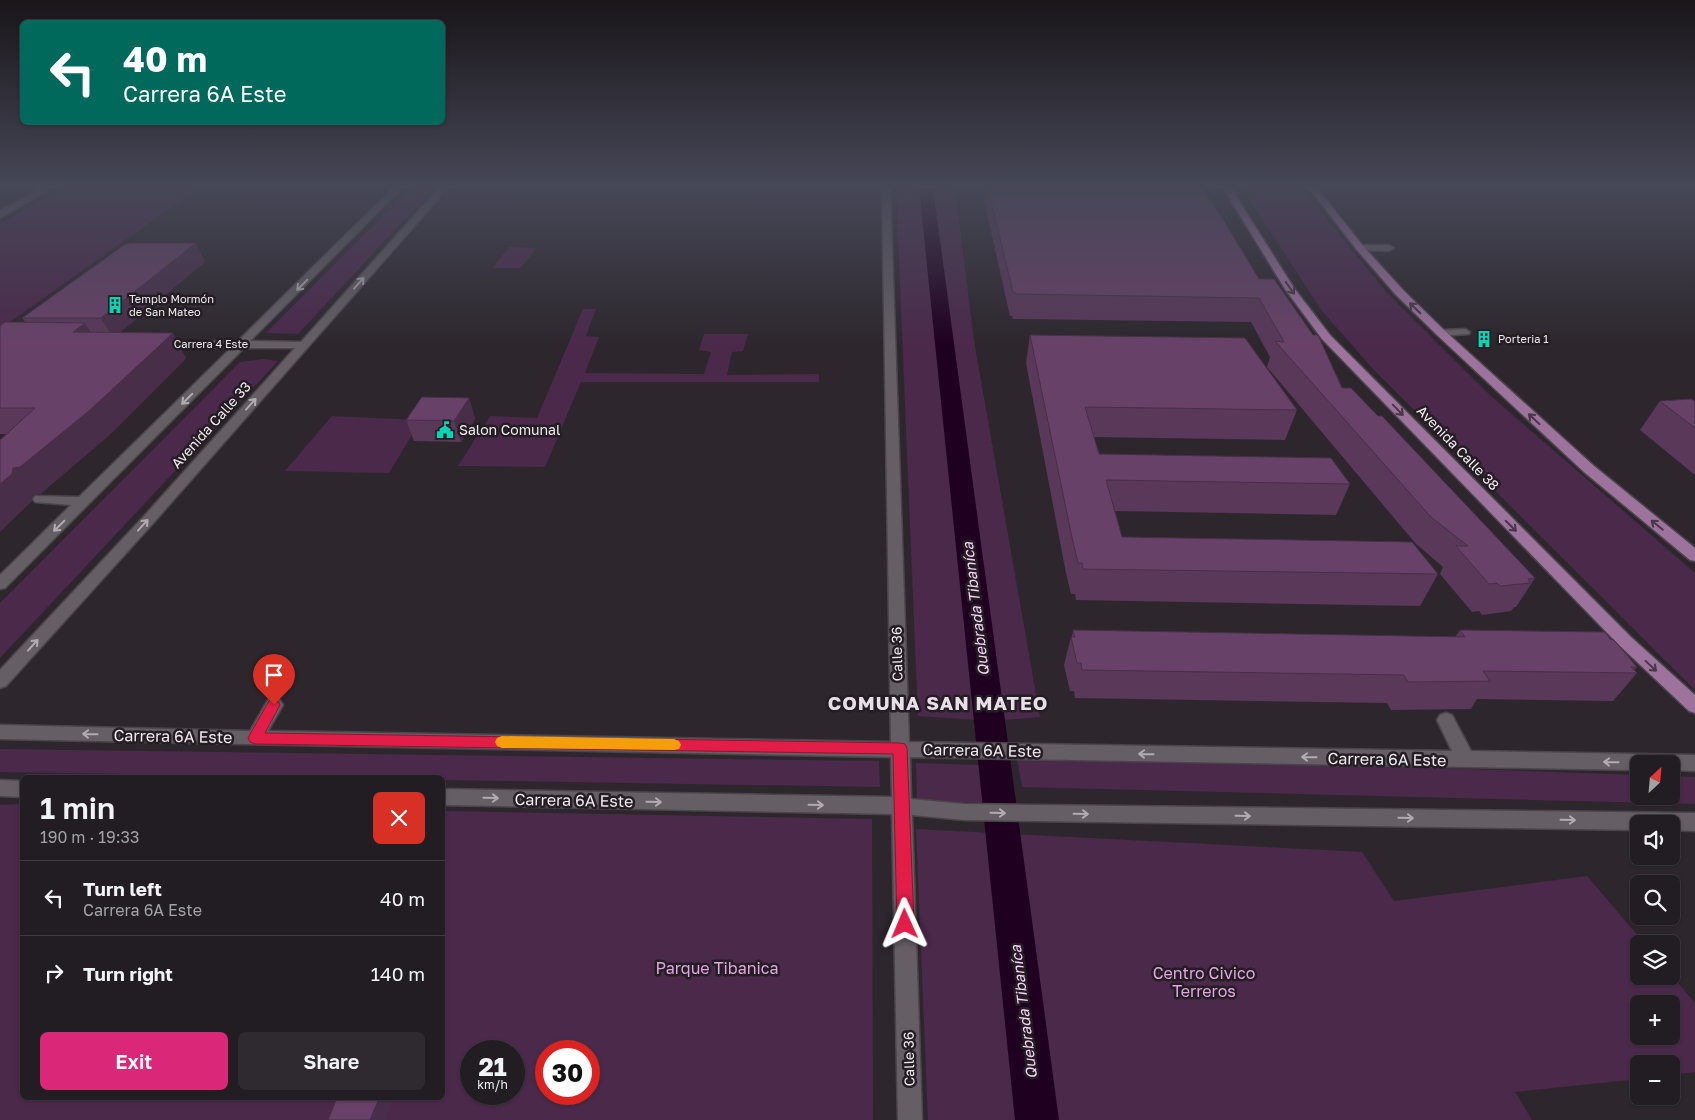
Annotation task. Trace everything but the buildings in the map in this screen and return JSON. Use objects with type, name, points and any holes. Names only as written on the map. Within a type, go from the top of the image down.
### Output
[{"type":"main road","name":"Avenida Calle 38","points":[[1260,240],[1290,289],[1326,337],[1625,641],[1695,706]]},
{"type":"main road","points":[[1354,240],[1400,293],[1441,333],[1589,469],[1695,556]]},
{"type":"street","points":[[0,584],[347,240]]},
{"type":"street","name":"Avenida Calle 33","points":[[0,681],[144,524],[397,240]]},
{"type":"street","name":"Calle 36","points":[[882,240],[902,806],[910,1120]]},
{"type":"street","points":[[1360,248],[1389,248]]},
{"type":"street","points":[[1441,333],[1465,332]]},
{"type":"street","name":"Carrera 4 Este","points":[[146,344],[303,345]]},
{"type":"street","points":[[40,499],[82,502]]},
{"type":"street","points":[[1599,641],[1625,641]]},
{"type":"street","points":[[255,738],[274,705]]},
{"type":"street","points":[[1446,720],[1466,760]]},
{"type":"street","name":"Carrera 6A Este","points":[[0,732],[1695,763]]},
{"type":"street","points":[[0,788],[20,789]]},
{"type":"street","name":"Carrera 6A Este","points":[[445,797],[902,806],[964,812],[1695,822]]},
{"type":"green space","points":[[0,240],[125,240],[0,329]]},
{"type":"green space","points":[[359,240],[385,240],[298,334],[266,333]]},
{"type":"green space","points":[[898,240],[961,240],[974,341],[1040,717],[990,721],[918,716]]},
{"type":"green space","points":[[1276,240],[1344,240],[1387,293],[1492,397],[1695,573],[1695,690],[1374,370],[1322,311]]},
{"type":"green space","points":[[509,247],[536,248],[521,268],[493,268]]},
{"type":"green space","points":[[583,309],[596,309],[586,336],[599,337],[585,373],[704,374],[711,352],[699,350],[704,334],[748,334],[743,351],[732,352],[727,375],[819,374],[819,382],[581,382],[545,467],[458,466],[490,416],[537,418]]},
{"type":"green space","points":[[263,359],[278,361],[0,658],[0,603],[240,362]]},
{"type":"green space","points":[[332,416],[421,420],[389,473],[285,471]]},
{"type":"green space","points":[[0,749],[879,761],[880,787],[445,780],[445,775],[182,775],[0,772]]},
{"type":"green space","points":[[1016,753],[1630,775],[1630,802],[1022,787]]},
{"type":"green space","points":[[916,763],[980,765],[984,803],[917,801]]},
{"type":"green space","points":[[1680,776],[1695,777],[1695,804],[1680,804]]},
{"type":"green space","name":"Parque Tibanica","points":[[20,804],[20,1100],[445,1100],[445,811],[872,819],[873,1120],[0,1120],[0,805]]},
{"type":"green space","name":"Centro Civico Terreros","points":[[916,829],[1362,852],[1394,901],[1587,876],[1637,935],[1630,935],[1630,985],[1680,985],[1695,1003],[1695,1072],[1680,1074],[1680,1055],[1630,1055],[1630,1080],[1515,1092],[1532,1120],[928,1120]]},
{"type":"waterway","name":"Quebrada Tibaníca","points":[[932,240],[1037,1120]]},
{"type":"slow traffic","points":[[502,742],[674,745]]},
{"type":"place","name":"Templo Mormón de San Mateo","points":[[115,305]]},
{"type":"place","name":"Porteria 1","points":[[1484,339]]},
{"type":"place","name":"Salon Comunal","points":[[445,430]]},
{"type":"district","name":"COMUNA SAN MATEO","points":[[938,703]]},
{"type":"route","points":[[274,705],[255,738],[900,748],[905,924]]}]
